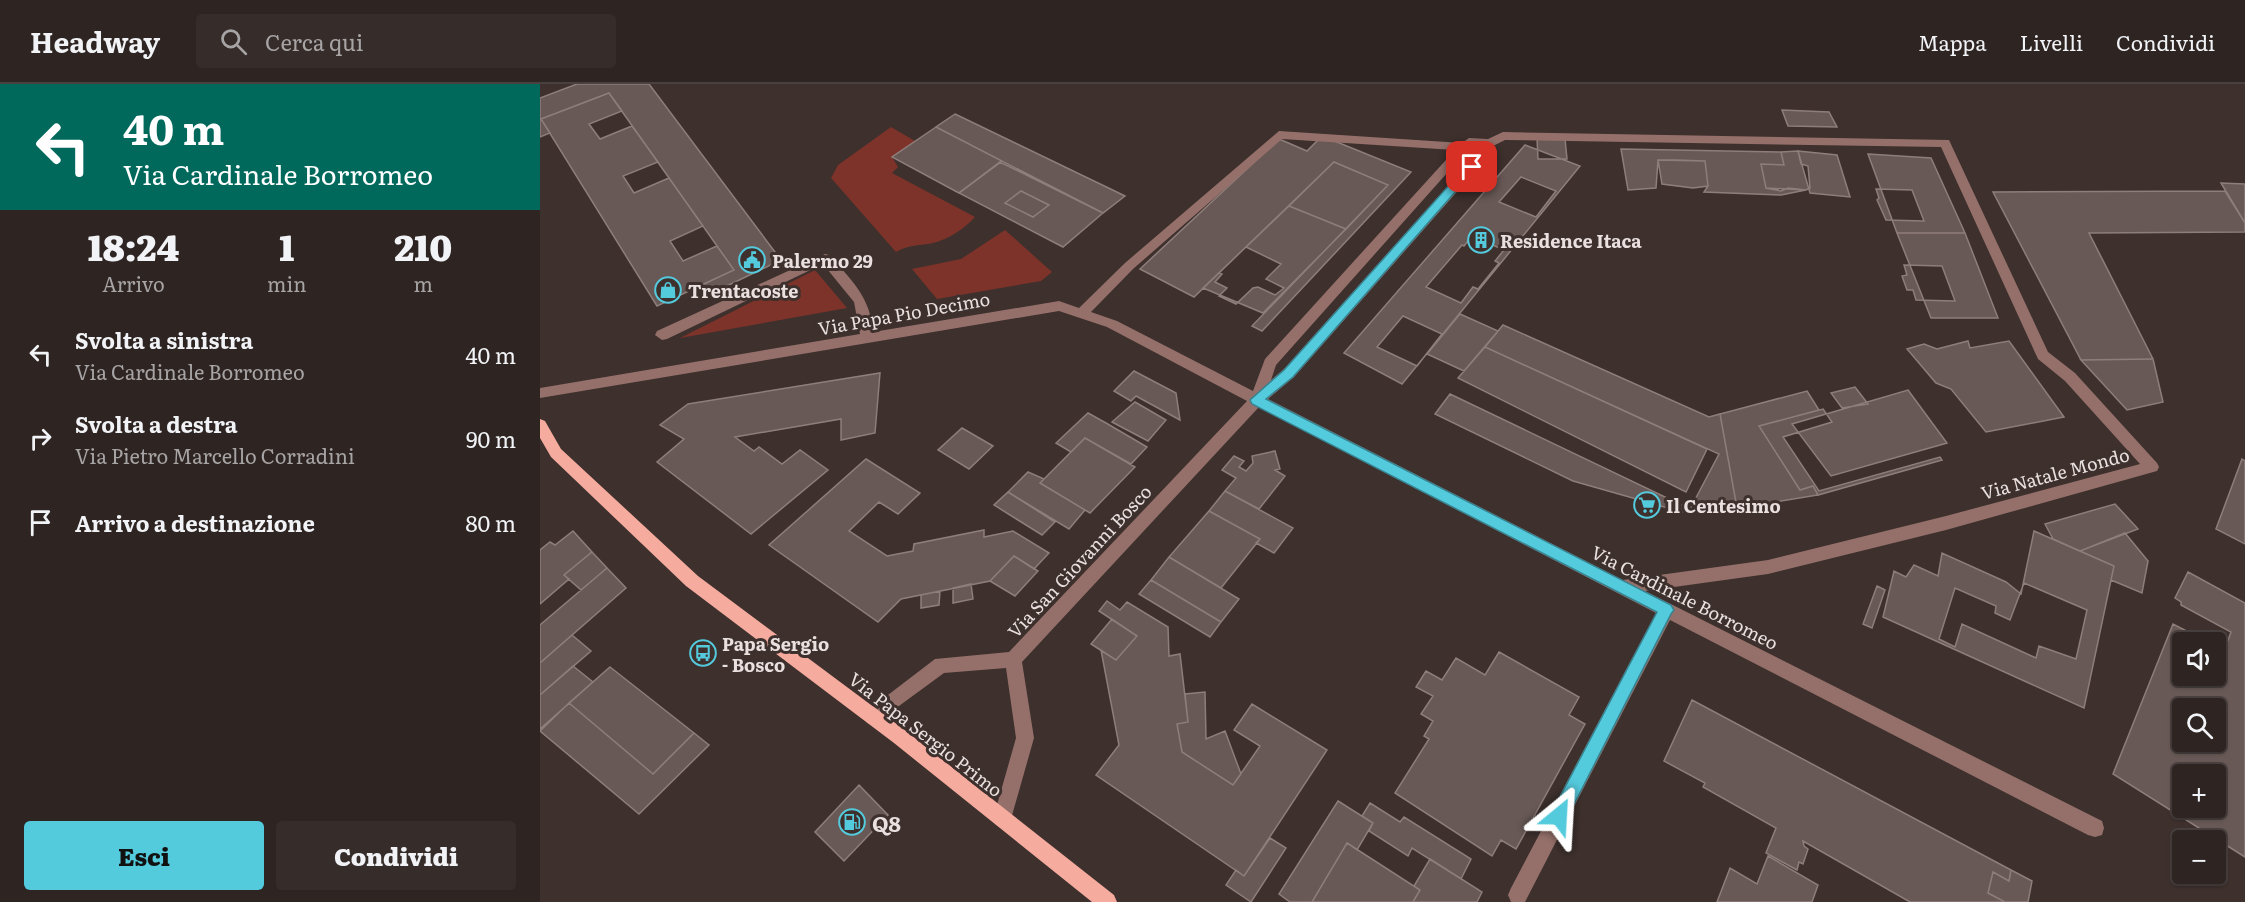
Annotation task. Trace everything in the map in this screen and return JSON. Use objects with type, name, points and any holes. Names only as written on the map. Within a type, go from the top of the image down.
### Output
[{"type":"main road","name":"Via Papa Sergio Primo","points":[[540,425],[556,453],[692,581],[873,717],[1107,902]]},
{"type":"street","points":[[1081,314],[1129,266],[1279,135],[1464,147]]},
{"type":"street","name":"Via Natale Mondo","points":[[1488,144],[1503,136],[1945,144],[2043,355],[2070,377],[2152,467],[1946,523],[1768,567],[1622,587]]},
{"type":"street","points":[[1257,400],[1270,363],[1464,147],[1476,140],[1488,144]]},
{"type":"street","name":"Via San Giovanni Bosco","points":[[873,717],[941,665],[1013,660],[1257,400],[1289,374],[1487,150],[1488,144]]},
{"type":"street","points":[[662,335],[825,258],[861,300],[867,314],[867,339]]},
{"type":"street","name":"Via Papa Pio Decimo","points":[[540,393],[1059,306],[1112,324],[1257,400]]},
{"type":"street","name":"Via Cardinale Borromeo","points":[[1257,400],[2096,828]]},
{"type":"street","points":[[1518,895],[1666,610]]},
{"type":"street","points":[[1002,819],[1025,738],[1013,660]]},
{"type":"shaded area","points":[[891,127],[915,141],[892,157],[898,167],[892,173],[975,217],[945,239],[896,252],[831,178],[838,165]]},
{"type":"shaded area","points":[[1005,230],[1052,272],[1041,281],[937,299],[912,269],[961,259]]},
{"type":"shaded area","points":[[815,270],[847,308],[680,338]]},
{"type":"building","points":[[577,84],[649,84],[781,260],[706,296],[699,286],[734,270],[609,93],[541,119],[550,133],[540,137],[540,98]]},
{"type":"building","points":[[609,93],[622,111],[589,124],[600,139],[632,126],[658,162],[623,176],[634,193],[669,178],[703,226],[670,241],[683,261],[717,246],[734,270],[657,306],[541,119]]},
{"type":"building","points":[[1782,110],[1829,112],[1837,127],[1788,126]]},
{"type":"building","points":[[955,114],[1125,196],[1103,213],[936,127]]},
{"type":"building","points":[[936,127],[1002,161],[959,193],[892,157]]},
{"type":"building","points":[[1322,136],[1411,172],[1262,331],[1252,326],[1388,185],[1334,162],[1194,297],[1140,269],[1279,139],[1307,151]]},
{"type":"building","points":[[1537,138],[1565,139],[1567,159],[1538,159]]},
{"type":"building","name":"Residence Itaca","points":[[1525,145],[1580,166],[1402,384],[1344,353]]},
{"type":"building","points":[[1621,149],[1781,152],[1784,165],[1761,164],[1766,188],[1806,190],[1781,195],[1704,192],[1708,186],[1705,161],[1658,160],[1656,188],[1628,190]]},
{"type":"building","points":[[1798,151],[1801,164],[1808,166],[1810,188],[1806,190],[1788,188],[1781,191],[1766,188],[1761,164],[1784,165],[1781,152]]},
{"type":"building","points":[[1798,151],[1837,155],[1850,197],[1810,193]]},
{"type":"building","points":[[1868,154],[1931,158],[1965,233],[1897,233]]},
{"type":"building","points":[[1658,160],[1705,161],[1708,186],[1693,188],[1662,184]]},
{"type":"building","points":[[1000,162],[1103,213],[1063,247],[959,193]],"holes":[[[1021,191],[1049,205],[1033,217],[1005,203]]]},
{"type":"building","points":[[1334,162],[1388,185],[1346,229],[1289,206]]},
{"type":"building","points":[[1521,177],[1556,191],[1536,217],[1499,202]]},
{"type":"building","points":[[2221,183],[2245,184],[2245,223]]},
{"type":"building","points":[[1876,189],[1912,190],[1924,221],[1886,220],[1877,200],[1879,198]]},
{"type":"building","points":[[1021,191],[1049,205],[1033,217],[1005,203]]},
{"type":"building","points":[[2225,191],[2245,223],[2245,232],[2089,233],[2153,359],[2081,360],[1993,192]]},
{"type":"building","points":[[1289,206],[1346,229],[1263,313],[1203,288]]},
{"type":"building","points":[[1897,233],[1965,233],[1998,318],[1931,318]]},
{"type":"building","points":[[1472,236],[1504,250],[1495,261],[1499,263],[1478,289],[1473,287],[1461,303],[1426,287],[1462,245],[1464,246]]},
{"type":"building","points":[[1246,247],[1281,264],[1266,279],[1284,288],[1275,295],[1258,287],[1253,288],[1236,304],[1219,296],[1227,288],[1215,282],[1222,274],[1219,273]]},
{"type":"building","points":[[1904,265],[1942,266],[1955,301],[1916,300],[1913,290],[1907,290],[1902,276],[1907,275]]},
{"type":"building","points":[[1460,314],[1498,331],[1464,371],[1427,354]]},
{"type":"building","points":[[1403,316],[1442,334],[1417,366],[1377,347]]},
{"type":"building","points":[[1503,325],[1709,417],[1720,414],[1737,508],[1682,512],[1573,481],[1435,414],[1450,394],[1690,509],[1719,454],[1485,347]]},
{"type":"building","points":[[1968,341],[1970,348],[2009,341],[2064,417],[1986,432],[1951,389],[1936,383],[1907,349],[1924,344],[1937,349]]},
{"type":"building","points":[[1485,347],[1707,449],[1686,492],[1458,378]]},
{"type":"building","points":[[2153,359],[2163,402],[2127,410],[2081,360]]},
{"type":"building","points":[[1134,371],[1176,393],[1180,420],[1136,396],[1131,401],[1114,391]]},
{"type":"building","points":[[880,373],[875,433],[841,440],[841,419],[735,437],[754,451],[759,447],[782,464],[800,450],[828,470],[751,534],[657,462],[684,439],[660,425],[688,404]]},
{"type":"building","points":[[1855,387],[1868,404],[1842,408],[1831,393]]},
{"type":"building","points":[[1908,390],[1947,443],[1831,476],[1792,424]]},
{"type":"building","points":[[1807,391],[1819,410],[1759,426],[1800,490],[1813,486],[1818,495],[1737,508],[1720,414]]},
{"type":"building","points":[[1135,402],[1166,420],[1148,441],[1112,422]]},
{"type":"building","points":[[1823,409],[1832,422],[1783,437],[1819,491],[1940,457],[1942,460],[1818,495],[1813,486],[1800,490],[1759,426]]},
{"type":"building","points":[[1088,413],[1147,447],[1131,464],[1085,438],[1071,452],[1056,443]]},
{"type":"building","points":[[962,428],[993,446],[969,469],[938,450]]},
{"type":"building","points":[[1085,438],[1135,467],[1090,513],[1040,483]]},
{"type":"building","points":[[1275,451],[1280,469],[1275,470],[1285,476],[1259,509],[1225,491],[1236,478],[1222,470],[1234,456],[1244,461],[1239,467],[1246,471],[1253,463],[1252,456]]},
{"type":"building","points":[[866,459],[920,493],[898,514],[879,502],[849,531],[887,556],[913,551],[914,544],[984,530],[984,537],[1013,531],[1049,553],[1034,569],[1014,556],[990,581],[901,599],[878,622],[769,545]]},
{"type":"building","points":[[2242,459],[2245,461],[2245,544],[2216,529]]},
{"type":"building","points":[[1028,472],[1044,479],[1040,483],[1085,510],[1069,529],[1008,492]]},
{"type":"building","points":[[1225,491],[1293,528],[1274,553],[1256,543],[1260,539],[1209,511]]},
{"type":"building","points":[[1008,492],[1055,522],[1042,535],[994,505]]},
{"type":"building","points":[[2115,504],[2138,529],[2080,551],[2053,539],[2045,524]]},
{"type":"building","points":[[1209,511],[1260,539],[1221,588],[1169,557]]},
{"type":"building","points":[[573,531],[592,552],[564,575],[569,579],[540,604],[540,550],[550,542],[555,545]]},
{"type":"building","points":[[2034,531],[2114,566],[2084,708],[1883,617],[1894,571],[1906,577],[1914,565],[1938,576],[1942,553],[2006,582],[2021,594]]},
{"type":"building","points":[[2125,533],[2148,561],[2142,593],[2111,580],[2114,566],[2080,551]]},
{"type":"building","points":[[592,552],[607,568],[581,590],[564,575]]},
{"type":"building","points":[[1014,556],[1038,571],[1015,596],[990,581]]},
{"type":"building","points":[[1169,557],[1239,599],[1221,622],[1151,580]]},
{"type":"building","points":[[607,568],[626,588],[540,663],[540,625]]},
{"type":"building","points":[[2188,572],[2245,603],[2245,857],[2226,845],[2226,830],[2202,830],[2183,818],[2226,818],[2226,764],[2172,764],[2172,811],[2113,774],[2173,624],[2189,632],[2172,632],[2172,686],[2226,686],[2226,646],[2231,632],[2181,605],[2181,602],[2175,598]]},
{"type":"building","points":[[1151,580],[1221,622],[1210,637],[1139,594]]},
{"type":"building","points":[[2024,583],[2087,610],[2076,659],[2039,646],[2036,658],[1962,624],[1955,647],[1939,639],[1955,588],[1996,606],[1995,613],[2010,620]]},
{"type":"building","points":[[971,584],[973,599],[953,603],[953,588]]},
{"type":"building","points":[[1877,586],[1885,590],[1872,628],[1863,624]]},
{"type":"building","points":[[940,591],[939,605],[921,608],[921,595]]},
{"type":"building","points":[[1107,601],[1120,610],[1127,602],[1168,627],[1169,656],[1180,654],[1188,722],[1177,724],[1182,752],[1233,785],[1260,746],[1234,730],[1252,704],[1327,750],[1244,876],[1096,775],[1119,745],[1101,650],[1116,660],[1137,636],[1099,611]]},
{"type":"building","points":[[1112,619],[1137,636],[1116,660],[1091,644]]},
{"type":"building","points":[[572,635],[591,651],[540,695],[540,663]]},
{"type":"building","points":[[1499,652],[1579,697],[1569,715],[1585,724],[1516,849],[1501,840],[1492,856],[1395,793],[1429,739],[1424,736],[1433,721],[1421,714],[1433,696],[1416,687],[1426,671],[1442,680],[1456,658],[1485,675]]},
{"type":"building","points":[[573,666],[593,682],[540,729],[540,695]]},
{"type":"building","points":[[610,667],[694,733],[653,774],[569,703]]},
{"type":"building","points":[[1205,692],[1206,739],[1225,731],[1241,774],[1233,785],[1182,752],[1177,724],[1188,722],[1185,694]]},
{"type":"building","points":[[1692,700],[2011,870],[2009,881],[1993,872],[1988,893],[2005,902],[1910,902],[1803,841],[1804,846],[1808,849],[1803,864],[1799,862],[1797,870],[1766,853],[1776,828],[1703,787],[1705,783],[1664,761]]},
{"type":"building","points":[[569,703],[653,774],[694,733],[709,745],[639,814],[540,731]]},
{"type":"building","points":[[859,785],[888,815],[844,861],[815,832]]},
{"type":"building","points":[[1338,801],[1373,823],[1357,850],[1347,843],[1312,902],[1290,902],[1279,894]]},
{"type":"building","points":[[1370,803],[1400,822],[1404,817],[1471,859],[1461,879],[1412,848],[1408,856],[1369,831],[1373,823],[1362,816]]},
{"type":"building","points":[[1270,838],[1286,848],[1251,902],[1226,885],[1236,870],[1244,876]]},
{"type":"building","points":[[1347,843],[1420,890],[1413,902],[1312,902]]},
{"type":"building","points":[[1768,856],[1818,885],[1812,902],[1717,902],[1730,868],[1757,884]]},
{"type":"building","points":[[1430,859],[1482,892],[1477,902],[1413,902],[1420,890],[1414,886]]},
{"type":"building","points":[[2011,870],[2032,881],[2028,902],[2005,902],[1988,893],[1993,872],[2009,881]]},
{"type":"place","name":"Residence Itaca","points":[[1481,240]]},
{"type":"place","name":"Palermo 29","points":[[752,260]]},
{"type":"place","name":"Trentacoste","points":[[668,290]]},
{"type":"place","name":"Il Centesimo","points":[[1647,505]]},
{"type":"place","name":"Papa Sergio - Bosco","points":[[703,653]]},
{"type":"place","name":"Q8","points":[[852,822]]},
{"type":"route","points":[[1472,167],[1289,374],[1257,400],[1666,610],[1559,816]]}]
